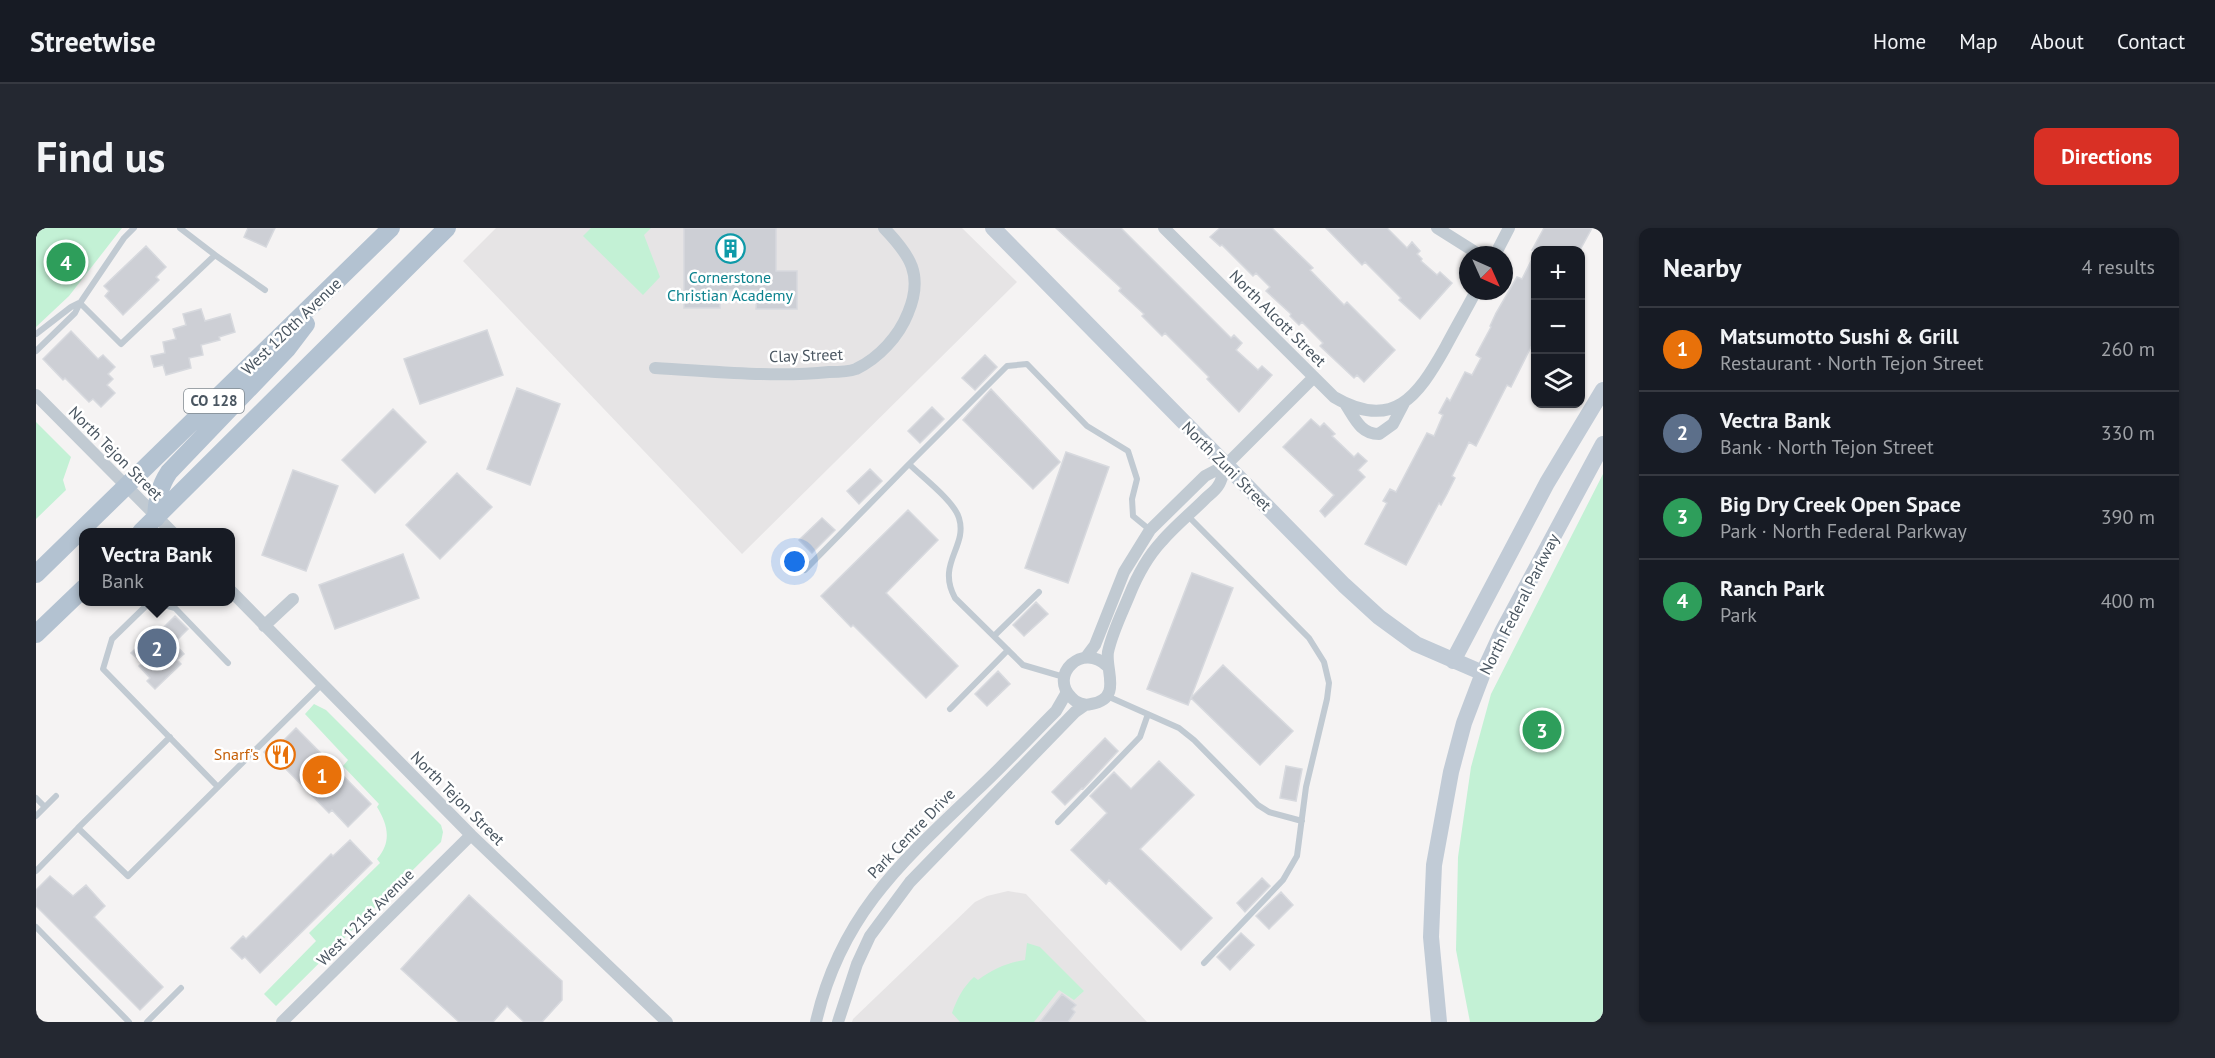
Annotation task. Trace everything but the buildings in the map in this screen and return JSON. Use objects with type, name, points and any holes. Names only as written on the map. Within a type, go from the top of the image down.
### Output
[{"type":"main road","name":"West 120th Avenue","points":[[84,528],[391,228]]},
{"type":"main road","name":"CO 128","points":[[145,528],[447,228]]},
{"type":"main road","name":"North Zuni Street","points":[[993,228],[1379,618],[1416,645],[1483,673]]},
{"type":"main road","points":[[156,518],[157,499],[162,482],[169,472],[287,349],[339,279]]},
{"type":"main road","points":[[1453,661],[1547,483],[1603,390]]},
{"type":"main road","name":"North Federal Parkway","points":[[1438,1022],[1431,937],[1434,865],[1450,772],[1464,723],[1502,632],[1603,444]]},
{"type":"main road","name":"West 120th Avenue","points":[[36,574],[79,533]]},
{"type":"main road","points":[[36,634],[79,593]]},
{"type":"street","name":"Clay Street","points":[[655,368],[816,374],[854,370],[875,356],[894,338],[904,323],[915,291],[915,273],[909,257],[884,228]]},
{"type":"street","name":"North Alcott Street","points":[[1164,228],[1334,397],[1346,405],[1370,411],[1379,411],[1404,403]]},
{"type":"street","points":[[1437,228],[1466,246]]},
{"type":"street","points":[[1500,246],[1509,228]]},
{"type":"street","points":[[1346,405],[1359,425],[1366,431],[1379,434],[1393,424],[1404,403],[1420,389],[1471,300]]},
{"type":"street","points":[[1226,465],[1218,486],[1161,542],[1134,583],[1108,650],[1107,666],[1112,681],[1106,696],[1100,701],[1085,705],[1078,702],[1066,692],[1064,677],[1072,663],[1086,657],[1095,645],[1124,572],[1150,530],[1205,476],[1226,465],[1314,377]]},
{"type":"street","name":"North Tejon Street","points":[[36,396],[167,528]]},
{"type":"street","name":"North Tejon Street","points":[[235,595],[471,835],[667,1022]]},
{"type":"street","points":[[264,626],[293,599]]},
{"type":"street","points":[[1086,657],[1101,661],[1107,666]]},
{"type":"street","name":"Park Centre Drive","points":[[816,1022],[821,999],[836,960],[862,912],[882,885],[919,844],[1056,711],[1066,692]]},
{"type":"street","name":"Park Centre Drive","points":[[838,1022],[857,964],[870,936],[909,882],[1075,712],[1085,705]]},
{"type":"street","name":"West 121st Avenue","points":[[282,1022],[471,835]]},
{"type":"lane","points":[[36,351],[75,314],[123,238],[134,228]]},
{"type":"lane","points":[[180,228],[265,290]]},
{"type":"lane","points":[[80,303],[121,344],[214,255]]},
{"type":"lane","points":[[36,334],[71,307],[80,303]]},
{"type":"lane","points":[[805,570],[1007,366],[1027,364],[1087,426],[1128,451],[1137,479],[1132,499],[1133,516],[1150,530]]},
{"type":"lane","points":[[909,464],[952,506],[959,516],[961,529],[947,576],[955,598],[1023,665],[1064,677]]},
{"type":"lane","points":[[1188,516],[1309,638],[1324,662],[1329,683],[1306,787],[1297,856],[1283,880],[1204,963]]},
{"type":"lane","points":[[994,636],[1039,592]]},
{"type":"lane","points":[[148,606],[112,639],[103,669],[218,787]]},
{"type":"lane","points":[[167,606],[175,608],[228,663]]},
{"type":"lane","points":[[950,709],[1008,650]]},
{"type":"lane","points":[[78,828],[128,876],[322,684]]},
{"type":"lane","points":[[1106,696],[1179,728],[1194,740],[1258,805],[1269,812],[1302,821]]},
{"type":"lane","points":[[1058,822],[1140,737],[1148,714]]},
{"type":"lane","points":[[36,871],[170,737]]},
{"type":"lane","points":[[36,816],[56,796]]},
{"type":"lane","points":[[36,798],[45,807]]},
{"type":"lane","points":[[36,927],[129,1022]]},
{"type":"lane","points":[[147,1022],[181,988]]},
{"type":"shaded area","points":[[496,228],[962,228],[1017,282],[742,554],[463,261]]},
{"type":"shaded area","points":[[1008,891],[1026,894],[1147,1022],[852,1022],[975,902],[987,896]]},
{"type":"green space","points":[[36,228],[122,228],[69,296],[36,327]]},
{"type":"green space","points":[[591,228],[651,228],[644,235],[660,277],[643,295],[583,236]]},
{"type":"green space","points":[[36,422],[71,457],[63,480],[66,490],[36,519]]},
{"type":"green space","points":[[1603,474],[1603,1022],[1470,1022],[1456,950],[1458,857],[1471,767],[1491,694]]},
{"type":"green space","points":[[314,704],[326,710],[441,825],[443,832],[441,842],[276,1006],[264,994],[316,941],[309,933],[380,863],[377,859],[385,846],[387,833],[384,820],[377,807],[379,804],[343,766],[348,760],[305,714]]},
{"type":"green space","points":[[1027,943],[1040,947],[1084,991],[1074,1000],[1059,990],[1034,1022],[960,1022],[952,1013],[967,985],[974,977],[978,980],[1000,967],[1025,960]]},
{"type":"place","name":"Cornerstone Christian Academy","points":[[730,249]]},
{"type":"place","name":"Ranch Park","points":[[66,262]]},
{"type":"place","name":"Vectra Bank","points":[[157,648]]},
{"type":"place","name":"Big Dry Creek Open Space","points":[[1542,730]]},
{"type":"place","name":"Snarf's","points":[[280,754]]},
{"type":"place","name":"Matsumotto Sushi & Grill","points":[[322,775]]}]
